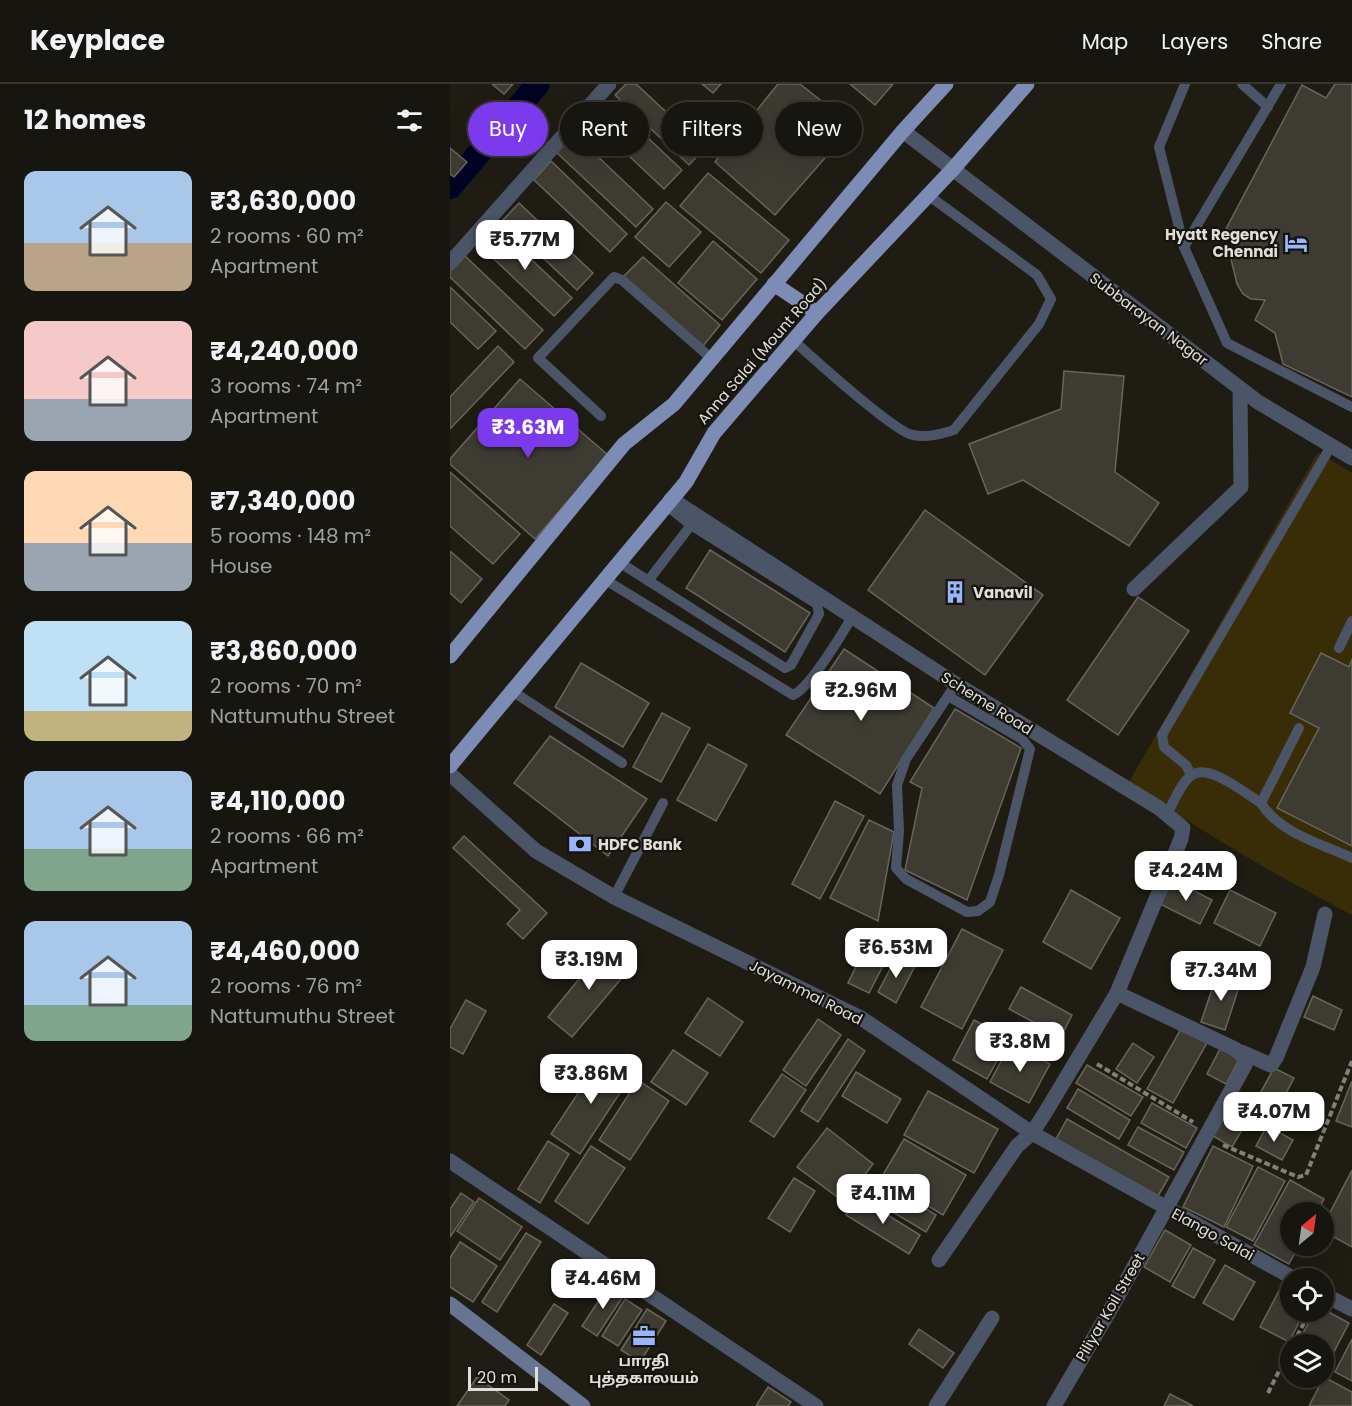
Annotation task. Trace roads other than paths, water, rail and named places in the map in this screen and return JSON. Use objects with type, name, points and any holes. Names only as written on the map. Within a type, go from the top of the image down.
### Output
[{"type":"main road","points":[[450,656],[624,444],[674,404],[903,131],[946,84]]},
{"type":"main road","name":"Anna Salai (Mount Road)","points":[[450,766],[686,482],[714,433],[817,313],[953,169],[1027,84]]},
{"type":"main road","points":[[774,284],[817,313]]},
{"type":"main road","points":[[450,1304],[580,1405]]},
{"type":"street","points":[[450,263],[609,84]]},
{"type":"street","name":"Subbarayan Nagar","points":[[903,131],[1258,402],[1352,458]]},
{"type":"street","points":[[1134,589],[1241,487],[1240,388]]},
{"type":"street","name":"Scheme Road","points":[[668,502],[852,617],[952,690],[1167,814],[1183,828],[1181,839],[1117,993]]},
{"type":"street","name":"Jayammal Road","points":[[450,774],[536,851],[614,897],[861,1018],[1032,1133],[1166,1208]]},
{"type":"street","points":[[939,1260],[1017,1146],[1032,1133],[1117,993],[1264,1064],[1271,1065],[1276,1058],[1313,967],[1325,914]]},
{"type":"street","name":"Piliyar Koil Street","points":[[1054,1406],[1245,1065],[1246,1059],[1241,1052]]},
{"type":"street","points":[[450,1161],[816,1406]]},
{"type":"street","name":"Elango Salai","points":[[1166,1208],[1280,1271]]},
{"type":"street","points":[[1334,1300],[1352,1309]]},
{"type":"street","points":[[936,1406],[992,1318]]},
{"type":"lane","points":[[1185,84],[1159,147],[1184,247],[1227,343],[1352,407]]},
{"type":"lane","points":[[1242,84],[1268,108]]},
{"type":"lane","points":[[1184,247],[1281,84]]},
{"type":"lane","points":[[794,341],[891,422],[912,435],[933,436],[954,430],[1039,324],[1051,299],[1037,274],[928,195]]},
{"type":"lane","points":[[602,416],[538,358],[614,277],[622,280],[712,359]]},
{"type":"lane","points":[[1191,775],[1186,765],[1164,747],[1162,735],[1331,446]]},
{"type":"lane","points":[[619,562],[785,668],[791,665],[819,614],[817,604],[691,525],[668,502]]},
{"type":"lane","points":[[648,581],[691,525]]},
{"type":"lane","points":[[604,579],[793,695],[801,690],[836,644],[852,617]]},
{"type":"lane","points":[[1339,648],[1352,621]]},
{"type":"lane","points":[[952,690],[1022,739],[1030,749],[999,875],[990,902],[978,911],[967,912],[930,894],[906,879],[896,868],[899,831],[897,785],[906,759],[952,690]]},
{"type":"lane","points":[[512,691],[622,763]]},
{"type":"lane","points":[[1261,803],[1299,728]]},
{"type":"lane","points":[[1167,814],[1191,775],[1203,770],[1212,773],[1261,803],[1268,814],[1288,828],[1352,858]]},
{"type":"lane","points":[[614,897],[663,803]]},
{"type":"waterway","points":[[450,187],[538,84]]},
{"type":"place","name":"Hyatt Regency Chennai","points":[[1296,243]]},
{"type":"place","name":"Vanavil","points":[[955,592]]},
{"type":"place","name":"HDFC Bank","points":[[580,844]]},
{"type":"place","name":"பாரதி புத்தகாலயம்","points":[[644,1336]]}]
